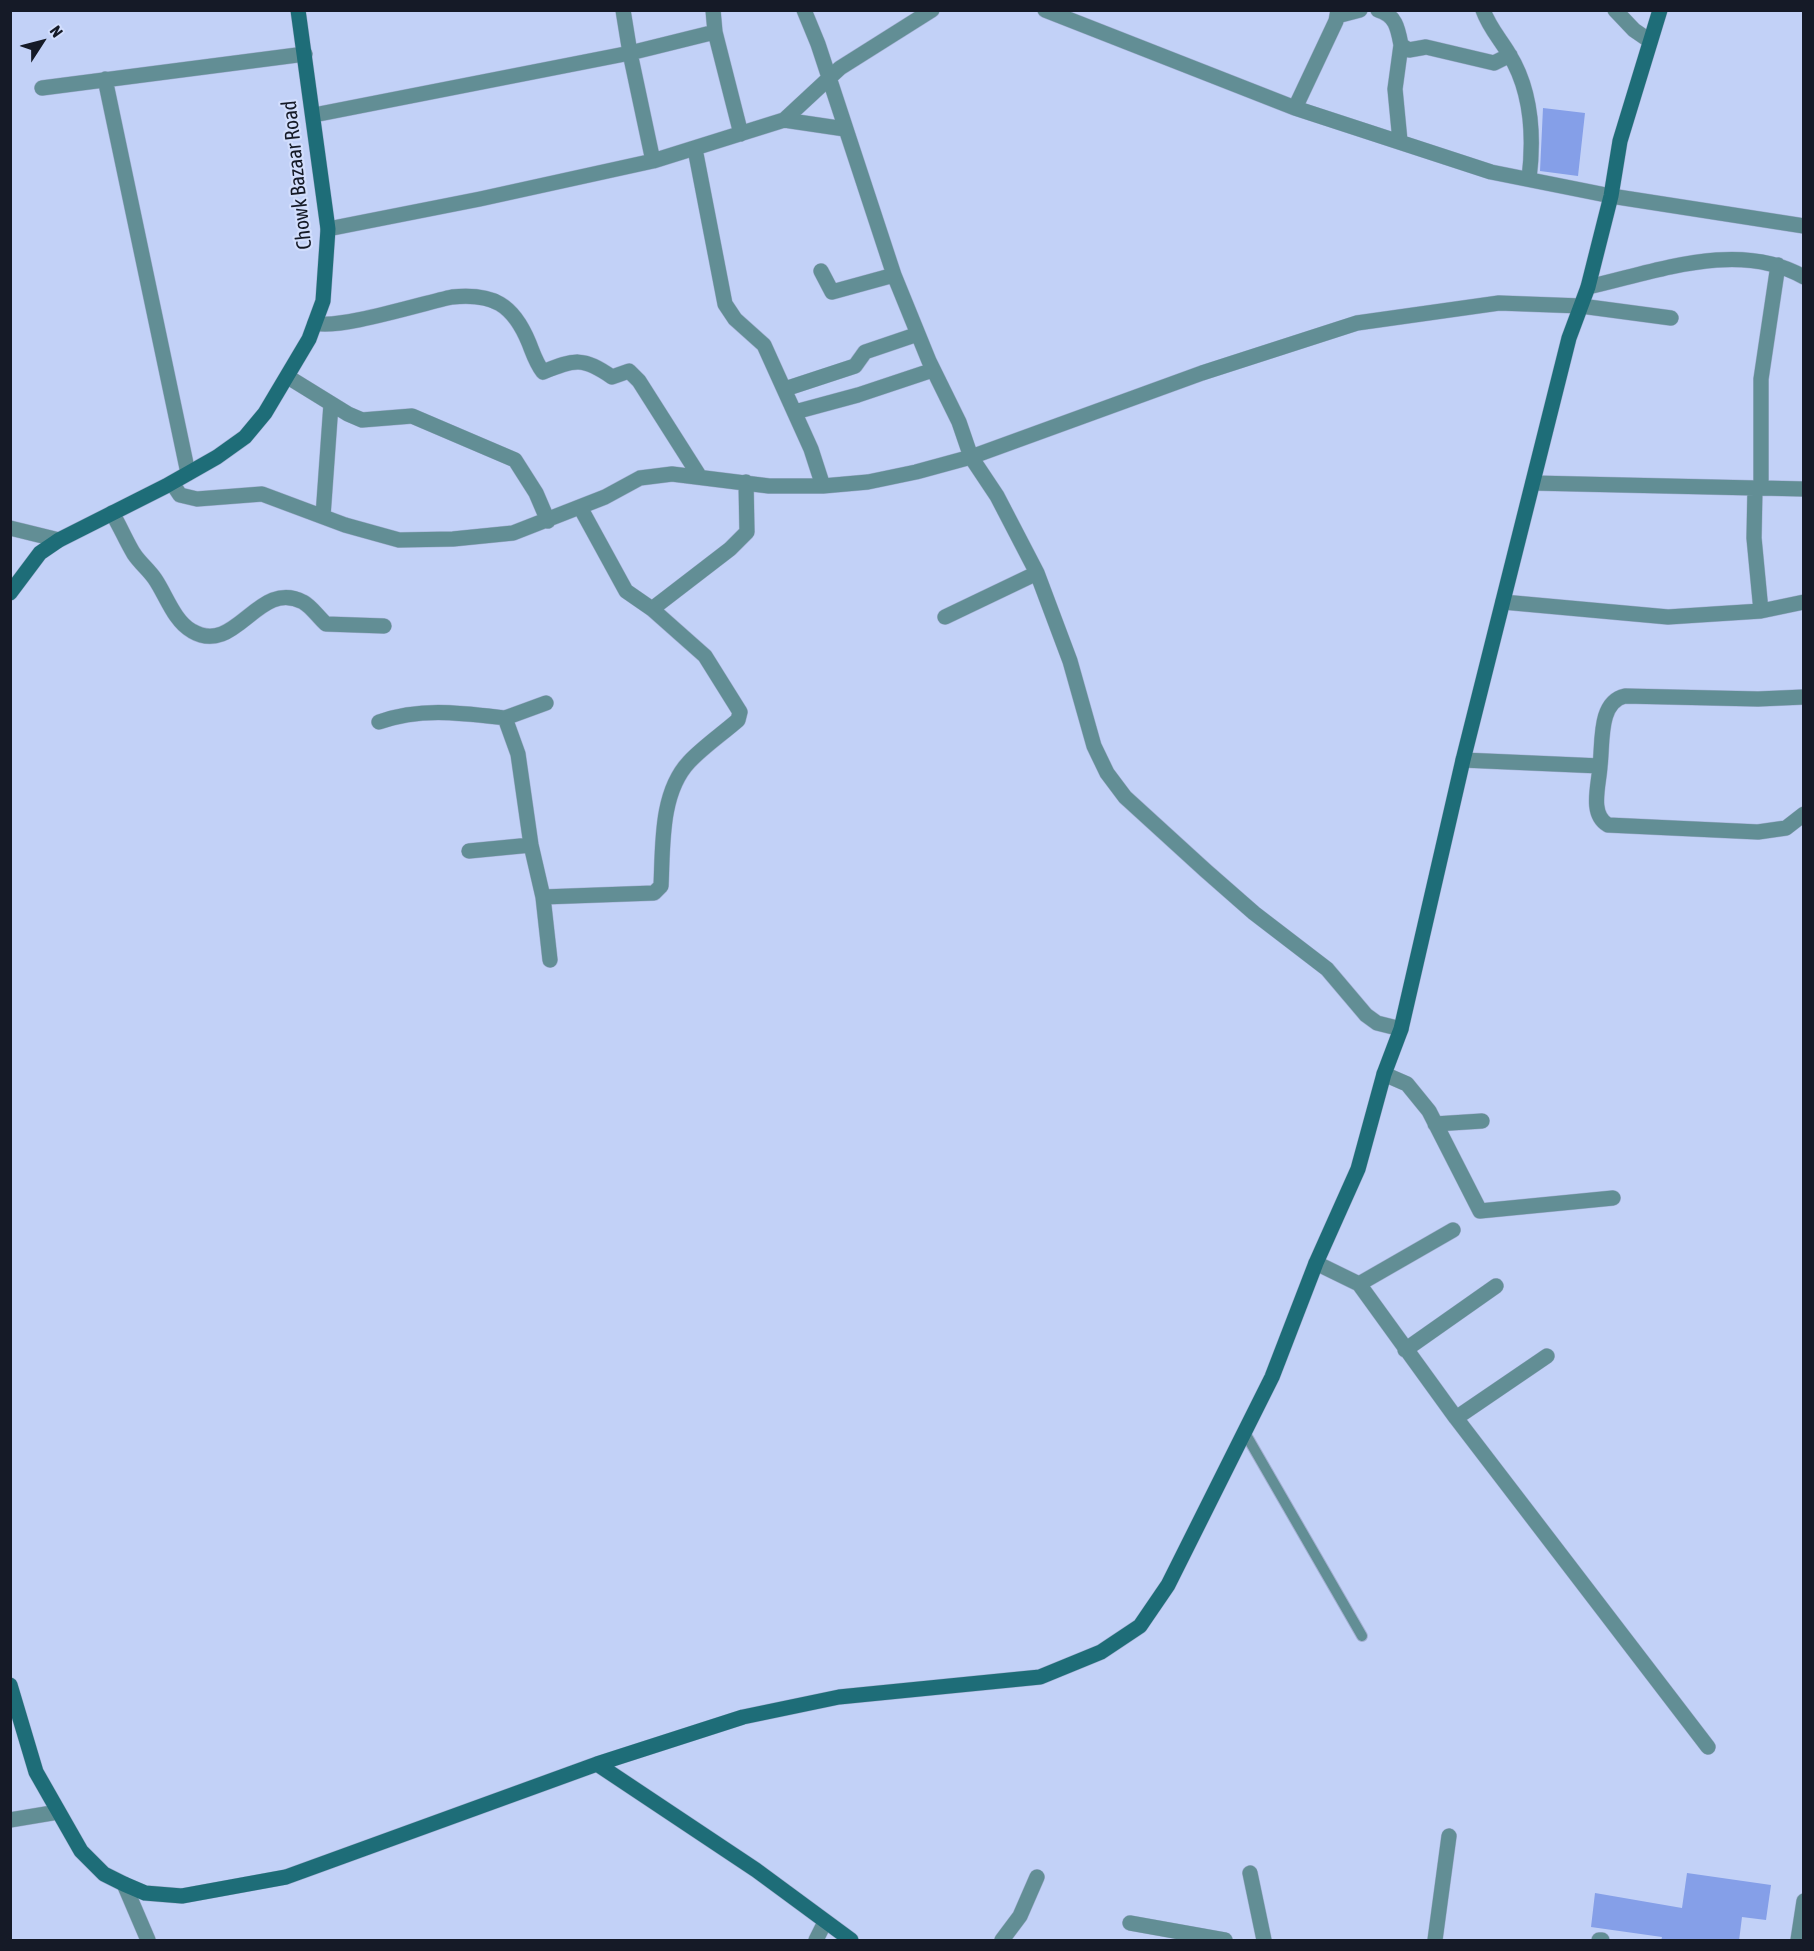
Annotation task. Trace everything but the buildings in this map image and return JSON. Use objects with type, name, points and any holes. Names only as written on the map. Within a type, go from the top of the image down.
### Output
[{"type":"main road","name":"Chowk Bazaar Road","points":[[10,593],[40,553],[59,540],[172,483],[245,437],[265,413],[309,339],[323,301],[328,229],[298,10]]},
{"type":"main road","points":[[10,1685],[36,1772],[81,1851],[104,1874],[124,1884],[145,1893],[182,1896],[286,1877],[597,1764],[744,1717],[839,1697],[1040,1677],[1101,1652],[1140,1626],[1168,1585],[1272,1377],[1316,1263],[1358,1168],[1384,1074],[1401,1029],[1463,760],[1569,338],[1588,287],[1611,196],[1620,141],[1660,10]]},
{"type":"main road","points":[[597,1764],[756,1870],[851,1941]]},
{"type":"street","points":[[623,10],[653,161]]},
{"type":"street","points":[[712,10],[715,32],[741,135]]},
{"type":"street","points":[[804,10],[894,275],[933,370],[959,422],[971,457],[997,496],[1037,573],[1070,661],[1094,746],[1107,772],[1125,797],[1254,913],[1327,969],[1366,1015],[1377,1023],[1401,1029]]},
{"type":"street","points":[[328,229],[653,161],[784,120],[840,68],[932,10]]},
{"type":"street","points":[[1045,10],[1294,108],[1491,172],[1611,196],[1803,226]]},
{"type":"street","points":[[1294,108],[1338,13],[1360,10]]},
{"type":"street","points":[[1483,10],[1489,25],[1510,55],[1530,110],[1532,150],[1529,179]]},
{"type":"street","points":[[1615,10],[1634,30],[1650,41]]},
{"type":"street","points":[[1385,11],[1395,21],[1401,45],[1395,89],[1400,141]]},
{"type":"street","points":[[314,115],[630,53],[715,32]]},
{"type":"street","points":[[1401,45],[1409,50],[1426,47],[1494,63],[1510,55]]},
{"type":"street","points":[[42,88],[305,54]]},
{"type":"street","points":[[105,79],[188,474]]},
{"type":"street","points":[[784,120],[845,129]]},
{"type":"street","points":[[695,148],[725,304],[735,319],[764,345],[795,412],[823,486]]},
{"type":"street","points":[[1588,287],[1707,261],[1745,258],[1778,265],[1803,277]]},
{"type":"street","points":[[1761,611],[1754,538],[1761,379],[1778,265]]},
{"type":"street","points":[[821,271],[832,292],[894,275]]},
{"type":"street","points":[[315,323],[324,326],[346,323],[452,297],[469,295],[496,300],[519,322],[543,372],[578,360],[589,362],[612,377],[629,371],[639,381],[699,477]]},
{"type":"street","points":[[172,483],[180,495],[196,499],[262,494],[399,540],[453,539],[513,533],[548,521],[640,478],[672,474],[746,482],[823,486],[887,478],[971,457],[1202,373],[1357,323],[1499,303],[1581,306],[1671,318]]},
{"type":"street","points":[[785,389],[855,366],[865,352],[918,334]]},
{"type":"street","points":[[795,412],[858,395],[933,370]]},
{"type":"street","points":[[288,377],[331,404],[363,420],[412,416],[515,460],[536,493],[548,521]]},
{"type":"street","points":[[323,516],[331,404]]},
{"type":"street","points":[[652,609],[730,549],[747,532],[749,514],[746,482]]},
{"type":"street","points":[[1533,483],[1803,489]]},
{"type":"street","points":[[543,897],[654,893],[661,886],[667,805],[676,782],[688,763],[738,720],[740,712],[733,697],[705,656],[652,609],[626,591],[580,507]]},
{"type":"street","points":[[112,513],[135,554],[154,577],[177,615],[191,631],[207,636],[222,634],[242,623],[260,604],[275,598],[304,602],[326,624],[384,626]]},
{"type":"street","points":[[10,528],[59,540]]},
{"type":"street","points":[[945,617],[1037,573]]},
{"type":"street","points":[[1503,602],[1668,616],[1761,611],[1803,602]]},
{"type":"street","points":[[1803,697],[1758,699],[1625,696],[1616,698],[1607,707],[1596,814],[1600,821],[1608,825],[1758,832],[1786,828],[1803,814]]},
{"type":"street","points":[[379,722],[405,713],[505,718],[546,703]]},
{"type":"street","points":[[505,718],[518,754],[531,845],[543,897],[550,960]]},
{"type":"street","points":[[1463,760],[1600,766]]},
{"type":"street","points":[[469,850],[531,845]]},
{"type":"street","points":[[1384,1074],[1407,1084],[1435,1124],[1480,1211],[1613,1198]]},
{"type":"street","points":[[1435,1124],[1482,1121]]},
{"type":"street","points":[[1359,1284],[1453,1230]]},
{"type":"street","points":[[1316,1263],[1359,1284],[1456,1418],[1708,1747]]},
{"type":"street","points":[[1406,1350],[1496,1286]]},
{"type":"street","points":[[1456,1418],[1547,1356]]},
{"type":"street","points":[[10,1820],[58,1812]]},
{"type":"street","points":[[1435,1941],[1449,1836]]},
{"type":"street","points":[[1250,1873],[1264,1941]]},
{"type":"street","points":[[1002,1941],[1020,1916],[1037,1877]]},
{"type":"street","points":[[124,1884],[148,1941]]},
{"type":"street","points":[[1798,1941],[1803,1901]]},
{"type":"street","points":[[816,1941],[825,1922]]},
{"type":"street","points":[[1130,1923],[1225,1941]]},
{"type":"lane","points":[[1245,1433],[1362,1636]]}]
